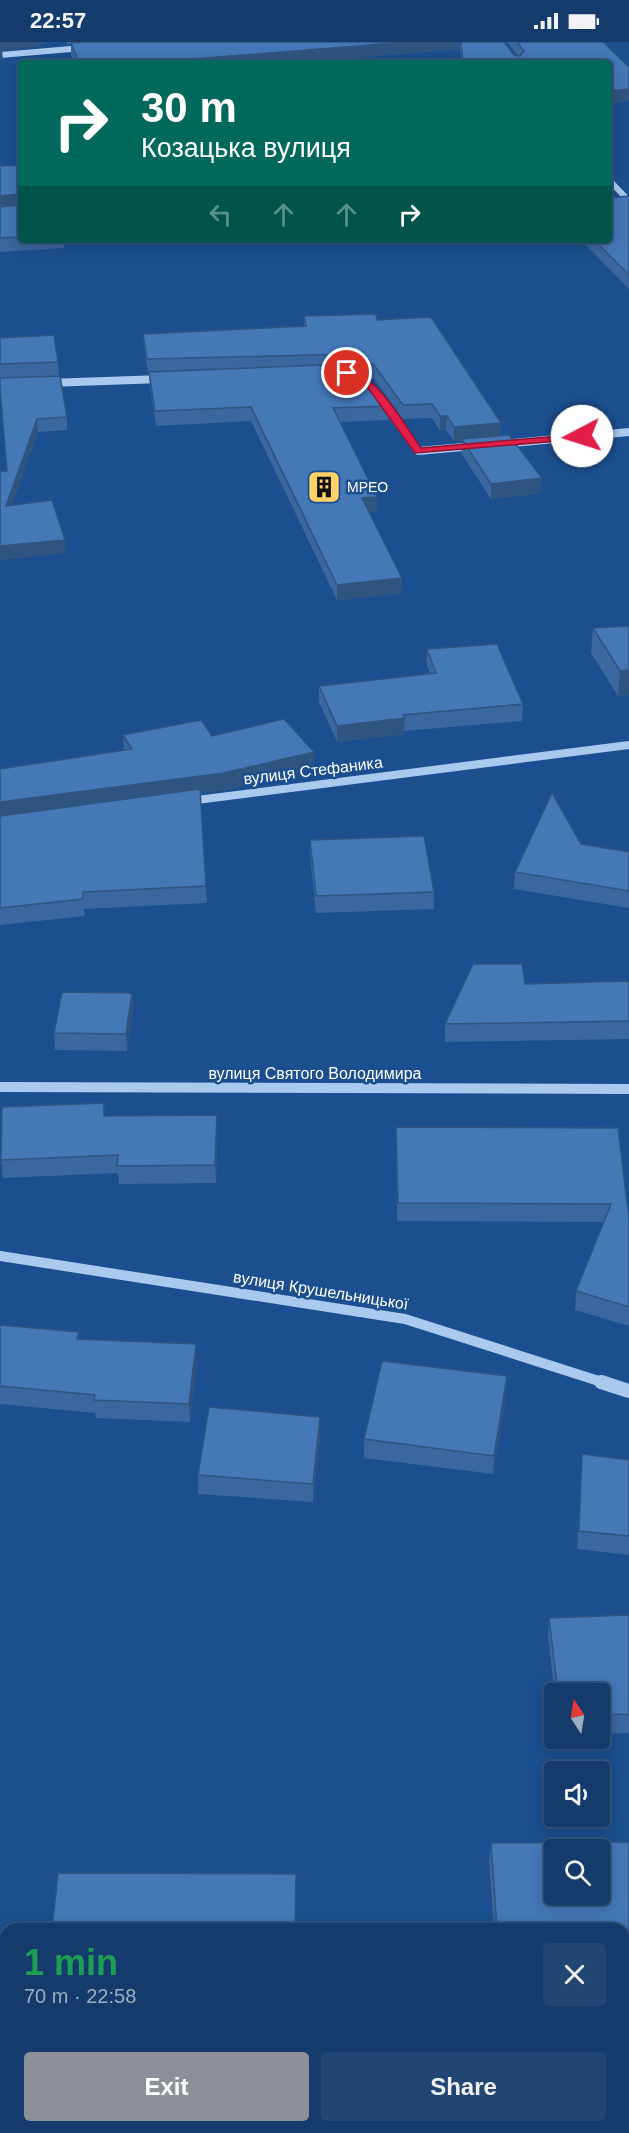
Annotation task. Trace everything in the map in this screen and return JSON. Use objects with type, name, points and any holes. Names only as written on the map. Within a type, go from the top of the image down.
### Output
[{"type":"street","points":[[0,55],[95,47]]},
{"type":"street","points":[[612,183],[629,201]]},
{"type":"street","points":[[36,383],[168,379]]},
{"type":"street","points":[[375,392],[418,451],[629,432]]},
{"type":"street","name":"вулиця Стефаника","points":[[178,802],[629,745]]},
{"type":"street","name":"вулиця Святого Володимира","points":[[0,1087],[629,1089]]},
{"type":"street","name":"вулиця Крушельницької","points":[[0,1256],[405,1319],[629,1391]]},
{"type":"building","points":[[408,42],[180,60],[78,60],[71,43]]},
{"type":"building","points":[[461,42],[504,42],[514,55],[520,56],[524,51],[517,42],[603,42],[629,67],[629,89],[612,91],[612,60],[463,60]]},
{"type":"building","points":[[18,165],[18,194],[0,196],[0,166]]},
{"type":"building","points":[[629,196],[629,275],[597,243],[612,243],[612,198]]},
{"type":"building","points":[[18,205],[18,237],[0,238],[0,207]]},
{"type":"building","points":[[376,314],[377,320],[431,317],[501,423],[454,427],[447,416],[440,416],[432,404],[403,405],[374,365],[351,354],[147,359],[143,334],[306,326],[304,316]]},
{"type":"building","points":[[54,335],[58,362],[0,364],[0,338]]},
{"type":"building","points":[[345,364],[365,374],[388,406],[333,408],[377,497],[362,498],[402,578],[337,585],[251,407],[155,411],[149,372]]},
{"type":"building","points":[[60,376],[67,417],[37,419],[6,506],[52,500],[65,540],[0,546],[0,471],[7,471],[0,378]]},
{"type":"building","points":[[509,435],[542,478],[491,484],[462,439]]},
{"type":"building","points":[[629,626],[629,670],[620,671],[593,628]]},
{"type":"building","points":[[497,644],[523,704],[403,715],[405,718],[337,726],[319,686],[436,673],[427,649]]},
{"type":"building","points":[[284,719],[314,752],[224,773],[0,802],[0,769],[132,749],[123,735],[201,720],[212,736]]},
{"type":"building","points":[[200,789],[206,886],[83,892],[83,899],[0,908],[0,816]]},
{"type":"building","points":[[552,793],[581,844],[629,852],[629,891],[515,872]]},
{"type":"building","points":[[424,836],[434,892],[316,896],[310,840]]},
{"type":"building","points":[[473,964],[522,964],[525,984],[629,981],[629,1021],[445,1024]]},
{"type":"building","points":[[62,992],[132,993],[126,1034],[54,1033]]},
{"type":"building","points":[[104,1103],[104,1116],[217,1115],[215,1165],[117,1166],[118,1155],[1,1160],[2,1107]]},
{"type":"building","points":[[396,1127],[618,1128],[629,1219],[629,1307],[576,1291],[611,1204],[398,1203]]},
{"type":"building","points":[[0,1325],[79,1332],[77,1339],[196,1344],[189,1404],[94,1400],[95,1395],[0,1386]]},
{"type":"building","points":[[382,1361],[507,1376],[494,1456],[364,1439]]},
{"type":"building","points":[[209,1407],[320,1417],[313,1484],[198,1475]]},
{"type":"building","points":[[582,1454],[629,1460],[629,1536],[579,1531]]},
{"type":"building","points":[[629,1615],[629,1714],[610,1715],[610,1683],[557,1683],[549,1618]]},
{"type":"building","points":[[610,1842],[629,1842],[629,1923],[497,1923],[491,1843],[544,1843],[544,1905],[610,1905]]},
{"type":"building","points":[[58,1873],[296,1874],[295,1923],[53,1923]]},
{"type":"place","name":"МРЕО","points":[[324,487]]},
{"type":"route","points":[[347,373],[369,383],[418,451],[582,436]]}]
